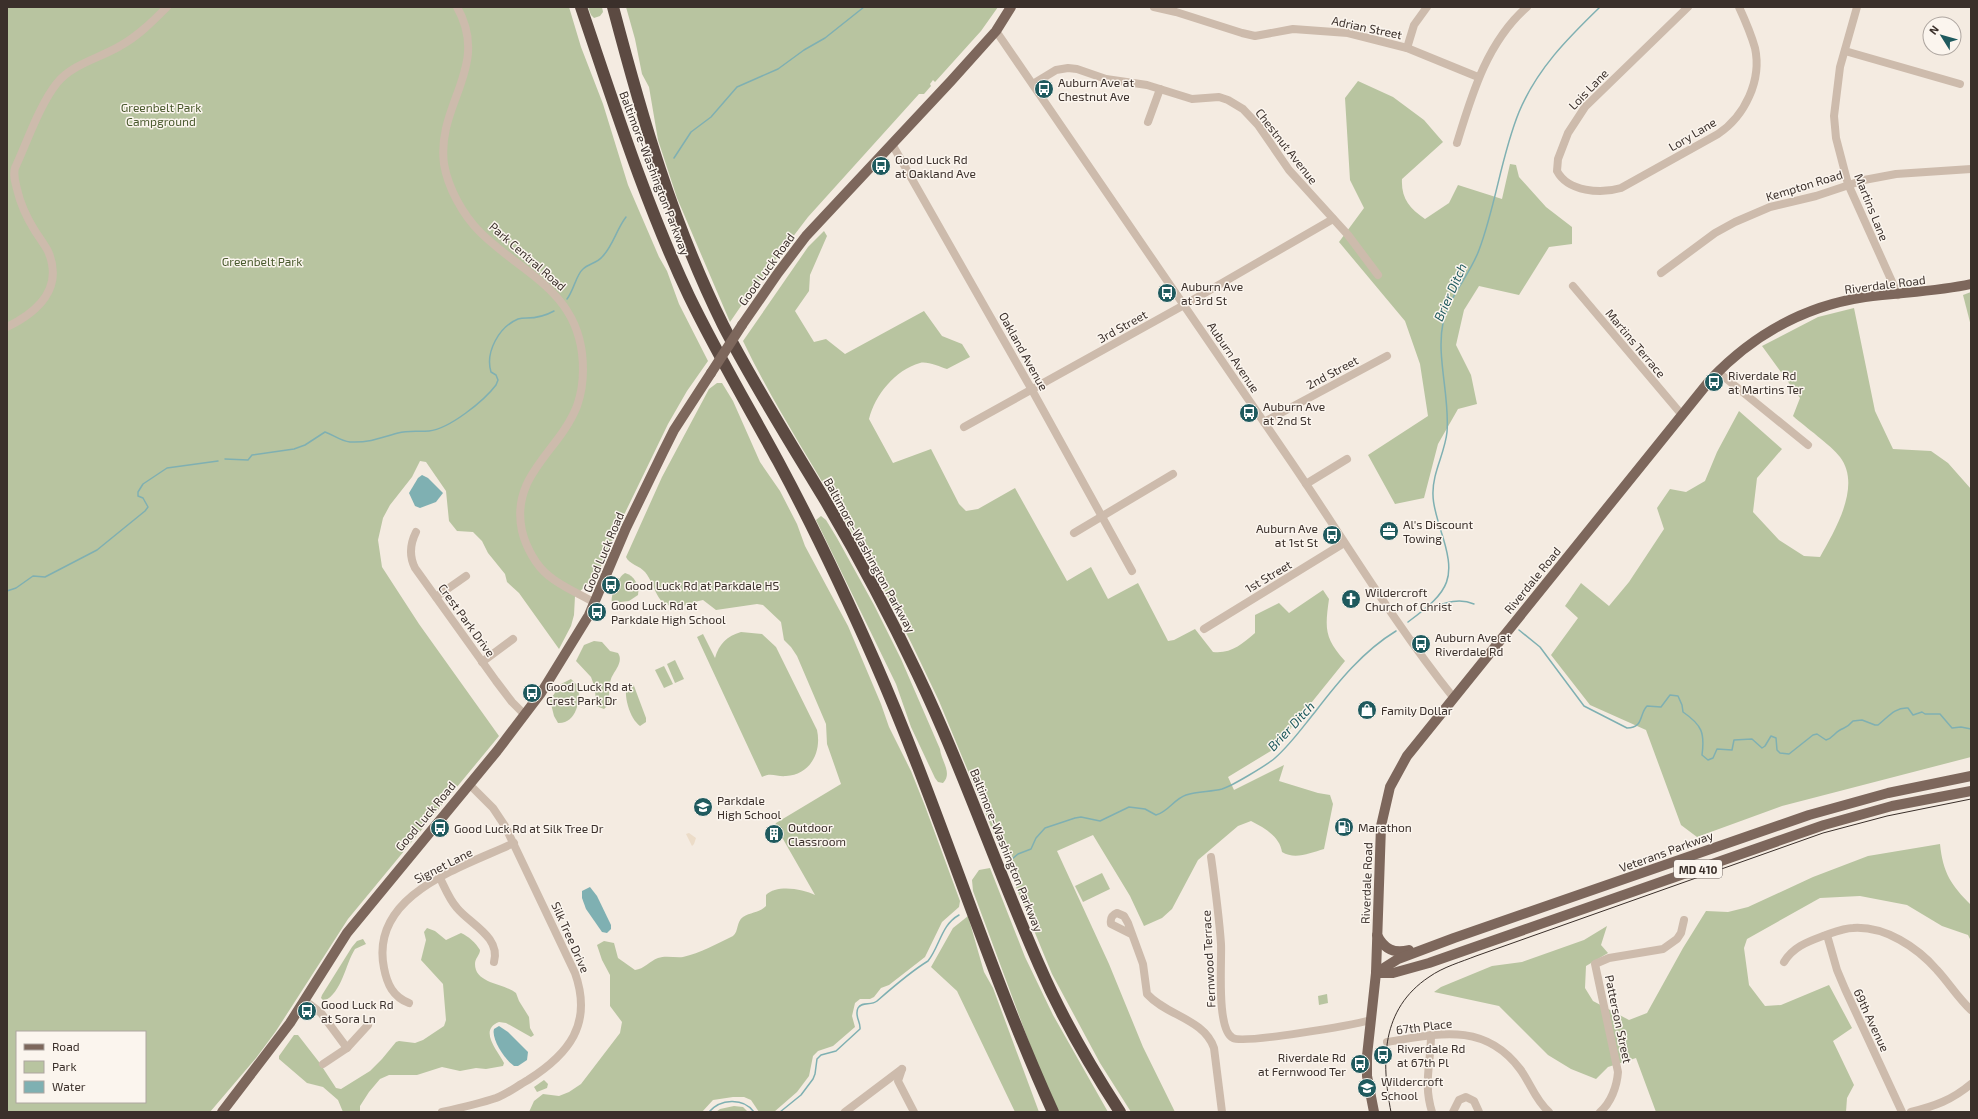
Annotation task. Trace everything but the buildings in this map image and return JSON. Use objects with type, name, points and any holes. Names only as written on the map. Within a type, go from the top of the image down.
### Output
[{"type":"highway","name":"Baltimore-Washington Parkway","points":[[581,7],[630,150],[667,249],[707,331],[806,515],[875,661],[928,790],[1029,1058],[1053,1112]]},
{"type":"highway","name":"Baltimore-Washington Parkway","points":[[613,7],[637,101],[657,163],[685,240],[706,289],[743,364],[856,554],[905,648],[947,738],[1041,970],[1076,1040],[1120,1112]]},
{"type":"main road","name":"Good Luck Road","points":[[222,1112],[271,1049],[347,933],[364,910],[525,714],[561,662],[595,603],[626,528],[674,430],[742,325],[778,273],[806,236],[996,31],[1011,7]]},
{"type":"main road","name":"Riverdale Road","points":[[1374,1112],[1367,1076],[1376,973],[1381,826],[1390,787],[1407,756],[1682,415],[1718,372],[1738,352],[1752,341],[1791,320],[1812,311],[1854,299],[1947,289],[1971,284]]},
{"type":"main road","name":"Veterans Parkway","points":[[1376,973],[1398,959],[1454,938],[1809,815],[1888,793],[1971,776]]},
{"type":"main road","name":"MD 410","points":[[1376,973],[1392,973],[1429,963],[1824,825],[1892,806],[1971,791]]},
{"type":"main road","points":[[1377,934],[1383,945],[1396,952],[1454,938]]},
{"type":"street","points":[[7,327],[38,307],[48,294],[52,282],[50,256],[29,221],[18,193],[14,176],[15,168],[45,103],[58,82],[64,77],[81,65],[132,38],[167,7]]},
{"type":"street","name":"Park Central Road","points":[[457,7],[463,18],[469,45],[467,66],[445,133],[444,165],[451,188],[463,210],[480,232],[546,284],[560,299],[571,318],[581,344],[584,375],[577,406],[565,428],[532,473],[524,489],[520,502],[520,520],[524,541],[536,562],[549,576],[595,603]]},
{"type":"street","name":"Adrian Street","points":[[1154,7],[1176,12],[1255,36],[1293,29],[1325,30],[1348,33],[1407,48],[1478,77]]},
{"type":"street","points":[[1407,48],[1414,25],[1427,7]]},
{"type":"street","points":[[1457,143],[1478,77],[1503,33],[1527,7]]},
{"type":"street","name":"Lois Lane","points":[[1593,190],[1570,184],[1562,178],[1557,171],[1558,159],[1568,133],[1578,116],[1594,97],[1688,7]]},
{"type":"street","name":"Lory Lane","points":[[1593,190],[1618,189],[1632,184],[1722,131],[1737,116],[1751,93],[1756,67],[1755,48],[1739,7]]},
{"type":"street","name":"Martins Lane","points":[[1857,7],[1840,66],[1834,116],[1838,144],[1848,184],[1898,295]]},
{"type":"street","name":"Auburn Avenue","points":[[996,31],[1264,422],[1344,543],[1428,665],[1454,697]]},
{"type":"street","points":[[1845,51],[1960,84]]},
{"type":"street","name":"Chestnut Avenue","points":[[1033,84],[1056,70],[1068,68],[1077,69],[1106,78],[1147,85],[1192,99],[1224,98],[1239,107],[1258,125],[1289,170],[1352,241],[1378,275]]},
{"type":"street","points":[[1148,122],[1160,89]]},
{"type":"street","name":"Oakland Avenue","points":[[892,144],[1032,390],[1132,571]]},
{"type":"street","name":"Kempton Road","points":[[1661,273],[1715,233],[1735,222],[1770,207],[1816,196],[1848,184],[1896,174],[1971,169]]},
{"type":"street","name":"3rd Street","points":[[964,427],[1184,305],[1333,219]]},
{"type":"street","name":"Martins Terrace","points":[[1573,286],[1682,415]]},
{"type":"street","name":"2nd Street","points":[[1264,422],[1387,356]]},
{"type":"street","points":[[1718,372],[1808,445]]},
{"type":"street","points":[[1306,484],[1347,459]]},
{"type":"street","points":[[1074,533],[1173,474]]},
{"type":"street","name":"Crest Park Drive","points":[[416,532],[411,549],[413,563],[482,662],[512,702],[525,714]]},
{"type":"street","name":"1st Street","points":[[1204,629],[1344,543]]},
{"type":"street","points":[[436,597],[466,576]]},
{"type":"street","points":[[482,662],[513,639]]},
{"type":"street","name":"Silk Tree Drive","points":[[442,1112],[497,1098],[542,1070],[552,1063],[565,1050],[573,1037],[578,1022],[580,994],[575,973],[514,843],[496,812],[469,784]]},
{"type":"street","name":"Signet Lane","points":[[409,1003],[395,995],[388,982],[382,958],[385,937],[391,920],[404,903],[420,888],[514,843]]},
{"type":"street","name":"Fernwood Terrace","points":[[1211,857],[1221,946],[1219,987],[1225,1027],[1230,1036],[1238,1039],[1247,1039],[1301,1032],[1371,1020]]},
{"type":"street","points":[[440,878],[457,909],[491,941],[496,953],[494,962]]},
{"type":"street","name":"Patterson Street","points":[[1605,1110],[1615,1088],[1618,1072],[1595,964],[1609,958],[1663,949],[1677,939],[1681,933],[1684,920]]},
{"type":"street","points":[[1784,962],[1790,952],[1804,944],[1827,935],[1853,928],[1878,932],[1899,939],[1919,952],[1971,1010]]},
{"type":"street","points":[[1131,934],[1144,964],[1147,994],[1164,1007],[1204,1031],[1211,1040],[1214,1048],[1222,1112]]},
{"type":"street","name":"69th Avenue","points":[[1827,935],[1837,970],[1845,989],[1902,1112]]},
{"type":"street","points":[[304,1000],[321,1013],[347,1048]]},
{"type":"street","points":[[323,1064],[347,1048],[368,1025]]},
{"type":"street","name":"67th Place","points":[[1387,1042],[1431,1035],[1464,1034],[1483,1040],[1502,1050],[1520,1068],[1537,1097],[1549,1112]]},
{"type":"street","points":[[1431,1035],[1431,1056],[1426,1080],[1428,1100],[1432,1112]]},
{"type":"street","points":[[845,1112],[902,1069],[898,1081],[914,1112]]},
{"type":"street","points":[[1911,1112],[1931,1107],[1956,1096],[1971,1084]]},
{"type":"street","points":[[1453,1112],[1459,1100],[1466,1097],[1474,1101],[1479,1112]]},
{"type":"green space","name":"Greenbelt Park","points":[[7,7],[569,7],[581,47],[603,104],[628,185],[659,257],[667,271],[679,304],[708,361],[687,391],[668,424],[597,575],[575,596],[574,615],[571,626],[559,649],[519,593],[507,582],[505,574],[488,553],[482,541],[473,532],[457,531],[449,521],[446,491],[426,462],[420,461],[412,477],[390,505],[383,518],[378,540],[382,567],[419,624],[499,736],[348,919],[276,1031],[256,1058],[210,1112],[7,1112]]},
{"type":"green space","points":[[588,7],[602,7],[603,12],[600,16],[594,18]]},
{"type":"green space","points":[[626,7],[998,7],[981,31],[935,82],[933,80],[930,84],[931,86],[924,94],[919,94],[808,217],[750,293],[730,322],[677,198],[658,140],[649,87],[642,74],[635,39]]},
{"type":"green space","points":[[1358,81],[1393,97],[1424,120],[1443,142],[1402,179],[1403,192],[1407,202],[1410,207],[1425,219],[1449,203],[1458,185],[1502,199],[1510,164],[1516,165],[1519,177],[1546,207],[1572,227],[1572,244],[1549,247],[1519,295],[1479,286],[1464,310],[1456,345],[1471,375],[1477,404],[1458,409],[1438,444],[1424,498],[1395,504],[1368,455],[1428,416],[1420,364],[1405,321],[1339,242],[1364,208],[1350,180],[1345,98]]},
{"type":"green space","points":[[824,231],[827,236],[810,275],[809,291],[795,311],[814,342],[826,339],[845,354],[924,311],[942,336],[962,344],[970,357],[947,369],[934,364],[926,363],[911,366],[894,377],[881,393],[869,419],[893,463],[931,449],[959,504],[966,511],[978,509],[1015,488],[1067,581],[1091,567],[1108,599],[1138,583],[1168,641],[1174,640],[1195,629],[1213,652],[1231,650],[1255,633],[1255,615],[1279,603],[1289,613],[1323,590],[1329,599],[1327,618],[1328,632],[1333,646],[1345,661],[1274,749],[1228,777],[1234,790],[1284,765],[1279,781],[1318,793],[1330,795],[1333,804],[1324,849],[1297,856],[1287,854],[1282,852],[1281,847],[1275,837],[1251,821],[1238,826],[1198,860],[1172,909],[1162,918],[1144,926],[1130,896],[1093,835],[1057,851],[1109,964],[1143,1047],[1175,1112],[1131,1112],[1100,1063],[1052,974],[939,701],[912,644],[873,570],[771,395],[743,341],[808,247]]},
{"type":"green space","points":[[1971,292],[1971,326],[1963,295]]},
{"type":"green space","points":[[1854,308],[1875,411],[1893,449],[1931,451],[1948,463],[1971,489],[1971,757],[1782,806],[1697,837],[1681,825],[1646,730],[1590,705],[1551,655],[1578,618],[1565,606],[1581,583],[1609,606],[1629,582],[1664,529],[1657,508],[1670,489],[1686,492],[1705,481],[1717,452],[1739,411],[1782,449],[1757,478],[1753,512],[1779,540],[1804,556],[1820,557],[1833,534],[1844,508],[1848,481],[1846,469],[1836,452],[1793,416],[1800,398],[1762,346],[1818,317]]},
{"type":"green space","points":[[717,383],[722,383],[733,401],[760,462],[780,491],[797,524],[805,546],[848,626],[881,704],[889,727],[911,771],[925,806],[960,901],[959,907],[942,922],[925,957],[889,985],[881,988],[874,997],[870,999],[860,999],[855,1003],[852,1016],[855,1027],[833,1046],[818,1051],[813,1056],[809,1076],[797,1092],[774,1112],[759,1112],[751,1100],[744,1097],[733,1097],[713,1100],[702,1112],[529,1112],[534,1101],[543,1094],[559,1096],[569,1092],[581,1084],[620,1033],[622,1022],[610,1006],[610,975],[602,960],[597,945],[604,941],[614,943],[618,958],[635,970],[644,967],[658,958],[683,957],[708,948],[733,936],[736,932],[739,921],[743,917],[761,910],[766,906],[766,895],[771,892],[783,889],[797,889],[815,895],[775,825],[841,784],[827,744],[826,724],[797,656],[784,640],[781,622],[763,605],[757,604],[716,610],[703,600],[682,606],[667,605],[658,596],[645,572],[626,557],[662,477],[709,389]]},
{"type":"green space","points":[[821,516],[826,520],[837,538],[874,605],[901,659],[940,749],[947,771],[946,779],[943,783],[938,782],[935,778],[911,727],[896,684],[816,520]]},
{"type":"green space","points":[[625,573],[634,578],[636,581],[638,595],[629,601],[612,603],[612,596],[615,586]]},
{"type":"green space","points":[[741,632],[762,634],[776,647],[817,730],[818,746],[816,754],[808,767],[794,775],[768,775],[762,777],[697,637],[703,634],[715,658],[724,641]]},
{"type":"green space","points":[[594,641],[602,642],[610,651],[618,653],[620,656],[618,666],[610,681],[609,704],[604,709],[596,706],[595,688],[591,677],[576,661],[584,645]]},
{"type":"green space","points":[[675,660],[684,679],[675,683],[667,664]]},
{"type":"green space","points":[[664,666],[673,684],[664,688],[655,670]]},
{"type":"green space","points":[[571,679],[578,686],[578,704],[569,720],[558,723],[554,716],[550,700],[561,684]]},
{"type":"green space","points":[[628,683],[632,683],[634,686],[646,718],[646,722],[640,726],[633,718],[628,706],[626,688]]},
{"type":"green space","points":[[1940,844],[1943,863],[1949,878],[1953,885],[1971,905],[1971,941],[1968,935],[1942,926],[1907,905],[1860,896],[1820,898],[1747,939],[1744,948],[1749,985],[1765,1006],[1781,1005],[1829,985],[1852,1028],[1833,1041],[1854,1085],[1847,1098],[1846,1112],[1656,1112],[1636,1058],[1608,1067],[1596,1079],[1571,1069],[1548,1055],[1499,1006],[1434,992],[1441,987],[1492,966],[1522,962],[1584,940],[1607,926],[1601,945],[1608,953],[1586,966],[1585,988],[1593,1001],[1629,1020],[1647,1013],[1683,948],[1706,911],[1728,912],[1748,907],[1813,877],[1868,856]]},
{"type":"green space","points":[[990,868],[1025,957],[1053,1015],[1108,1112],[1059,1112],[1040,1072],[973,891],[972,880],[979,870]]},
{"type":"green space","points":[[1102,873],[1110,889],[1083,902],[1075,886]]},
{"type":"green space","points":[[968,916],[984,972],[993,988],[1039,1112],[1015,1112],[957,991],[931,967],[953,928]]},
{"type":"green space","points":[[427,928],[435,931],[446,940],[461,933],[474,942],[480,950],[475,962],[476,971],[485,979],[516,993],[529,1017],[530,1028],[534,1035],[531,1037],[506,1023],[499,1022],[490,1030],[490,1035],[494,1047],[504,1063],[503,1066],[460,1071],[442,1067],[417,1075],[389,1075],[380,1079],[369,1092],[360,1106],[360,1112],[343,1112],[338,1100],[323,1087],[307,1083],[279,1059],[279,1056],[294,1035],[298,1035],[319,1062],[336,1088],[341,1089],[370,1071],[396,1042],[415,1043],[423,1040],[444,1026],[446,1020],[443,984],[421,960],[426,940],[424,932]]},
{"type":"green space","points":[[363,939],[366,944],[355,949],[335,992],[324,1001],[321,998],[322,995],[352,947],[357,941]]},
{"type":"green space","points":[[1327,994],[1328,1003],[1319,1005],[1318,996]]},
{"type":"green space","points":[[544,1080],[548,1084],[547,1088],[537,1092],[534,1087]]},
{"type":"green space","points":[[734,1106],[743,1107],[748,1112],[716,1112],[720,1109]]},
{"type":"shaded area","points":[[689,833],[696,838],[692,846],[686,834]]},
{"type":"water","points":[[422,475],[428,478],[443,493],[436,502],[420,508],[415,506],[409,493],[418,478]]},
{"type":"water","points":[[590,887],[597,896],[611,925],[611,929],[607,933],[602,932],[586,909],[582,898],[582,891]]},
{"type":"water","points":[[499,1026],[508,1032],[528,1052],[527,1060],[518,1066],[514,1066],[510,1063],[497,1044],[494,1029]]},
{"type":"waterway","points":[[674,158],[691,132],[711,117],[737,87],[778,69],[804,50],[825,38],[864,7]]},
{"type":"waterway","name":"Brier Ditch","points":[[1408,622],[1434,601],[1442,592],[1449,572],[1445,545],[1435,512],[1433,495],[1434,479],[1444,448],[1447,432],[1447,405],[1441,349],[1441,336],[1446,313],[1479,250],[1490,216],[1513,129],[1526,96],[1554,55],[1600,7]]},
{"type":"waterway","points":[[567,299],[585,267],[600,259],[606,253],[626,217]]},
{"type":"waterway","points":[[225,459],[248,460],[252,455],[294,449],[305,445],[325,432],[350,442],[363,442],[402,432],[429,431],[446,425],[456,420],[475,406],[496,385],[498,380],[496,375],[491,372],[490,356],[495,341],[505,328],[518,319],[534,318],[554,311]]},
{"type":"waterway","points":[[7,591],[16,588],[33,576],[45,577],[97,550],[145,511],[148,507],[143,498],[138,496],[138,492],[143,484],[167,468],[218,461]]},
{"type":"waterway","points":[[1426,610],[1456,601],[1474,604]]},
{"type":"waterway","points":[[1519,630],[1540,647],[1584,706],[1627,728],[1636,726],[1639,723],[1647,706],[1661,707],[1670,695],[1678,696],[1683,712],[1694,721],[1701,730],[1703,741],[1702,755],[1708,760],[1713,758],[1717,749],[1732,750],[1734,740],[1752,739],[1762,748],[1771,736],[1776,738],[1777,750],[1780,753],[1789,754],[1813,735],[1817,734],[1826,740],[1848,726],[1853,721],[1862,720],[1878,725],[1892,713],[1903,708],[1908,708],[1913,715],[1922,712],[1925,714],[1940,714],[1952,728],[1961,727],[1971,729]]},
{"type":"waterway","name":"Brier Ditch","points":[[1012,859],[1018,854],[1031,849],[1036,838],[1045,828],[1081,817],[1100,821],[1129,807],[1145,809],[1156,815],[1186,795],[1222,789],[1249,775],[1271,761],[1280,753],[1296,736],[1352,668],[1373,648],[1396,631]]},
{"type":"waterway","name":"Brier Ditch","points":[[780,1112],[801,1095],[813,1079],[817,1059],[821,1055],[836,1051],[860,1029],[857,1016],[858,1008],[864,1004],[877,1001],[895,985],[928,961],[948,924],[959,915]]},
{"type":"waterway","name":"Brier Ditch","points":[[709,1112],[719,1104],[725,1102],[738,1102],[744,1104],[754,1112]]},
{"type":"tram line","points":[[1391,1112],[1386,1074],[1386,1055],[1388,1037],[1393,1020],[1401,1004],[1413,990],[1440,970],[1823,833],[1887,816],[1971,799]]},
{"type":"place","name":"Auburn Ave at Chestnut Ave","points":[[1044,89]]},
{"type":"place","name":"Good Luck Rd at Oakland Ave","points":[[881,166]]},
{"type":"place","name":"Auburn Ave at 3rd St","points":[[1167,293]]},
{"type":"place","name":"Riverdale Rd at Martins Ter","points":[[1714,382]]},
{"type":"place","name":"Auburn Ave at 2nd St","points":[[1249,413]]},
{"type":"place","name":"Al's Discount Towing","points":[[1389,531]]},
{"type":"place","name":"Auburn Ave at 1st St","points":[[1332,535]]},
{"type":"place","name":"Good Luck Rd at Parkdale HS","points":[[611,585]]},
{"type":"place","name":"Wildercroft Church of Christ","points":[[1351,599]]},
{"type":"place","name":"Good Luck Rd at Parkdale High School","points":[[597,612]]},
{"type":"place","name":"Auburn Ave at Riverdale Rd","points":[[1421,644]]},
{"type":"place","name":"Good Luck Rd at Crest Park Dr","points":[[532,693]]},
{"type":"place","name":"Family Dollar","points":[[1367,710]]},
{"type":"place","name":"Parkdale High School","points":[[703,807]]},
{"type":"place","name":"Marathon","points":[[1344,827]]},
{"type":"place","name":"Good Luck Rd at Silk Tree Dr","points":[[440,828]]},
{"type":"place","name":"Outdoor Classroom","points":[[774,834]]},
{"type":"place","name":"Good Luck Rd at Sora Ln","points":[[307,1011]]},
{"type":"place","name":"Riverdale Rd at 67th Pl","points":[[1383,1055]]},
{"type":"place","name":"Riverdale Rd at Fernwood Ter","points":[[1360,1064]]},
{"type":"place","name":"Wildercroft School","points":[[1367,1088]]},
{"type":"park label","name":"Greenbelt Park Campground","points":[[161,114]]}]
